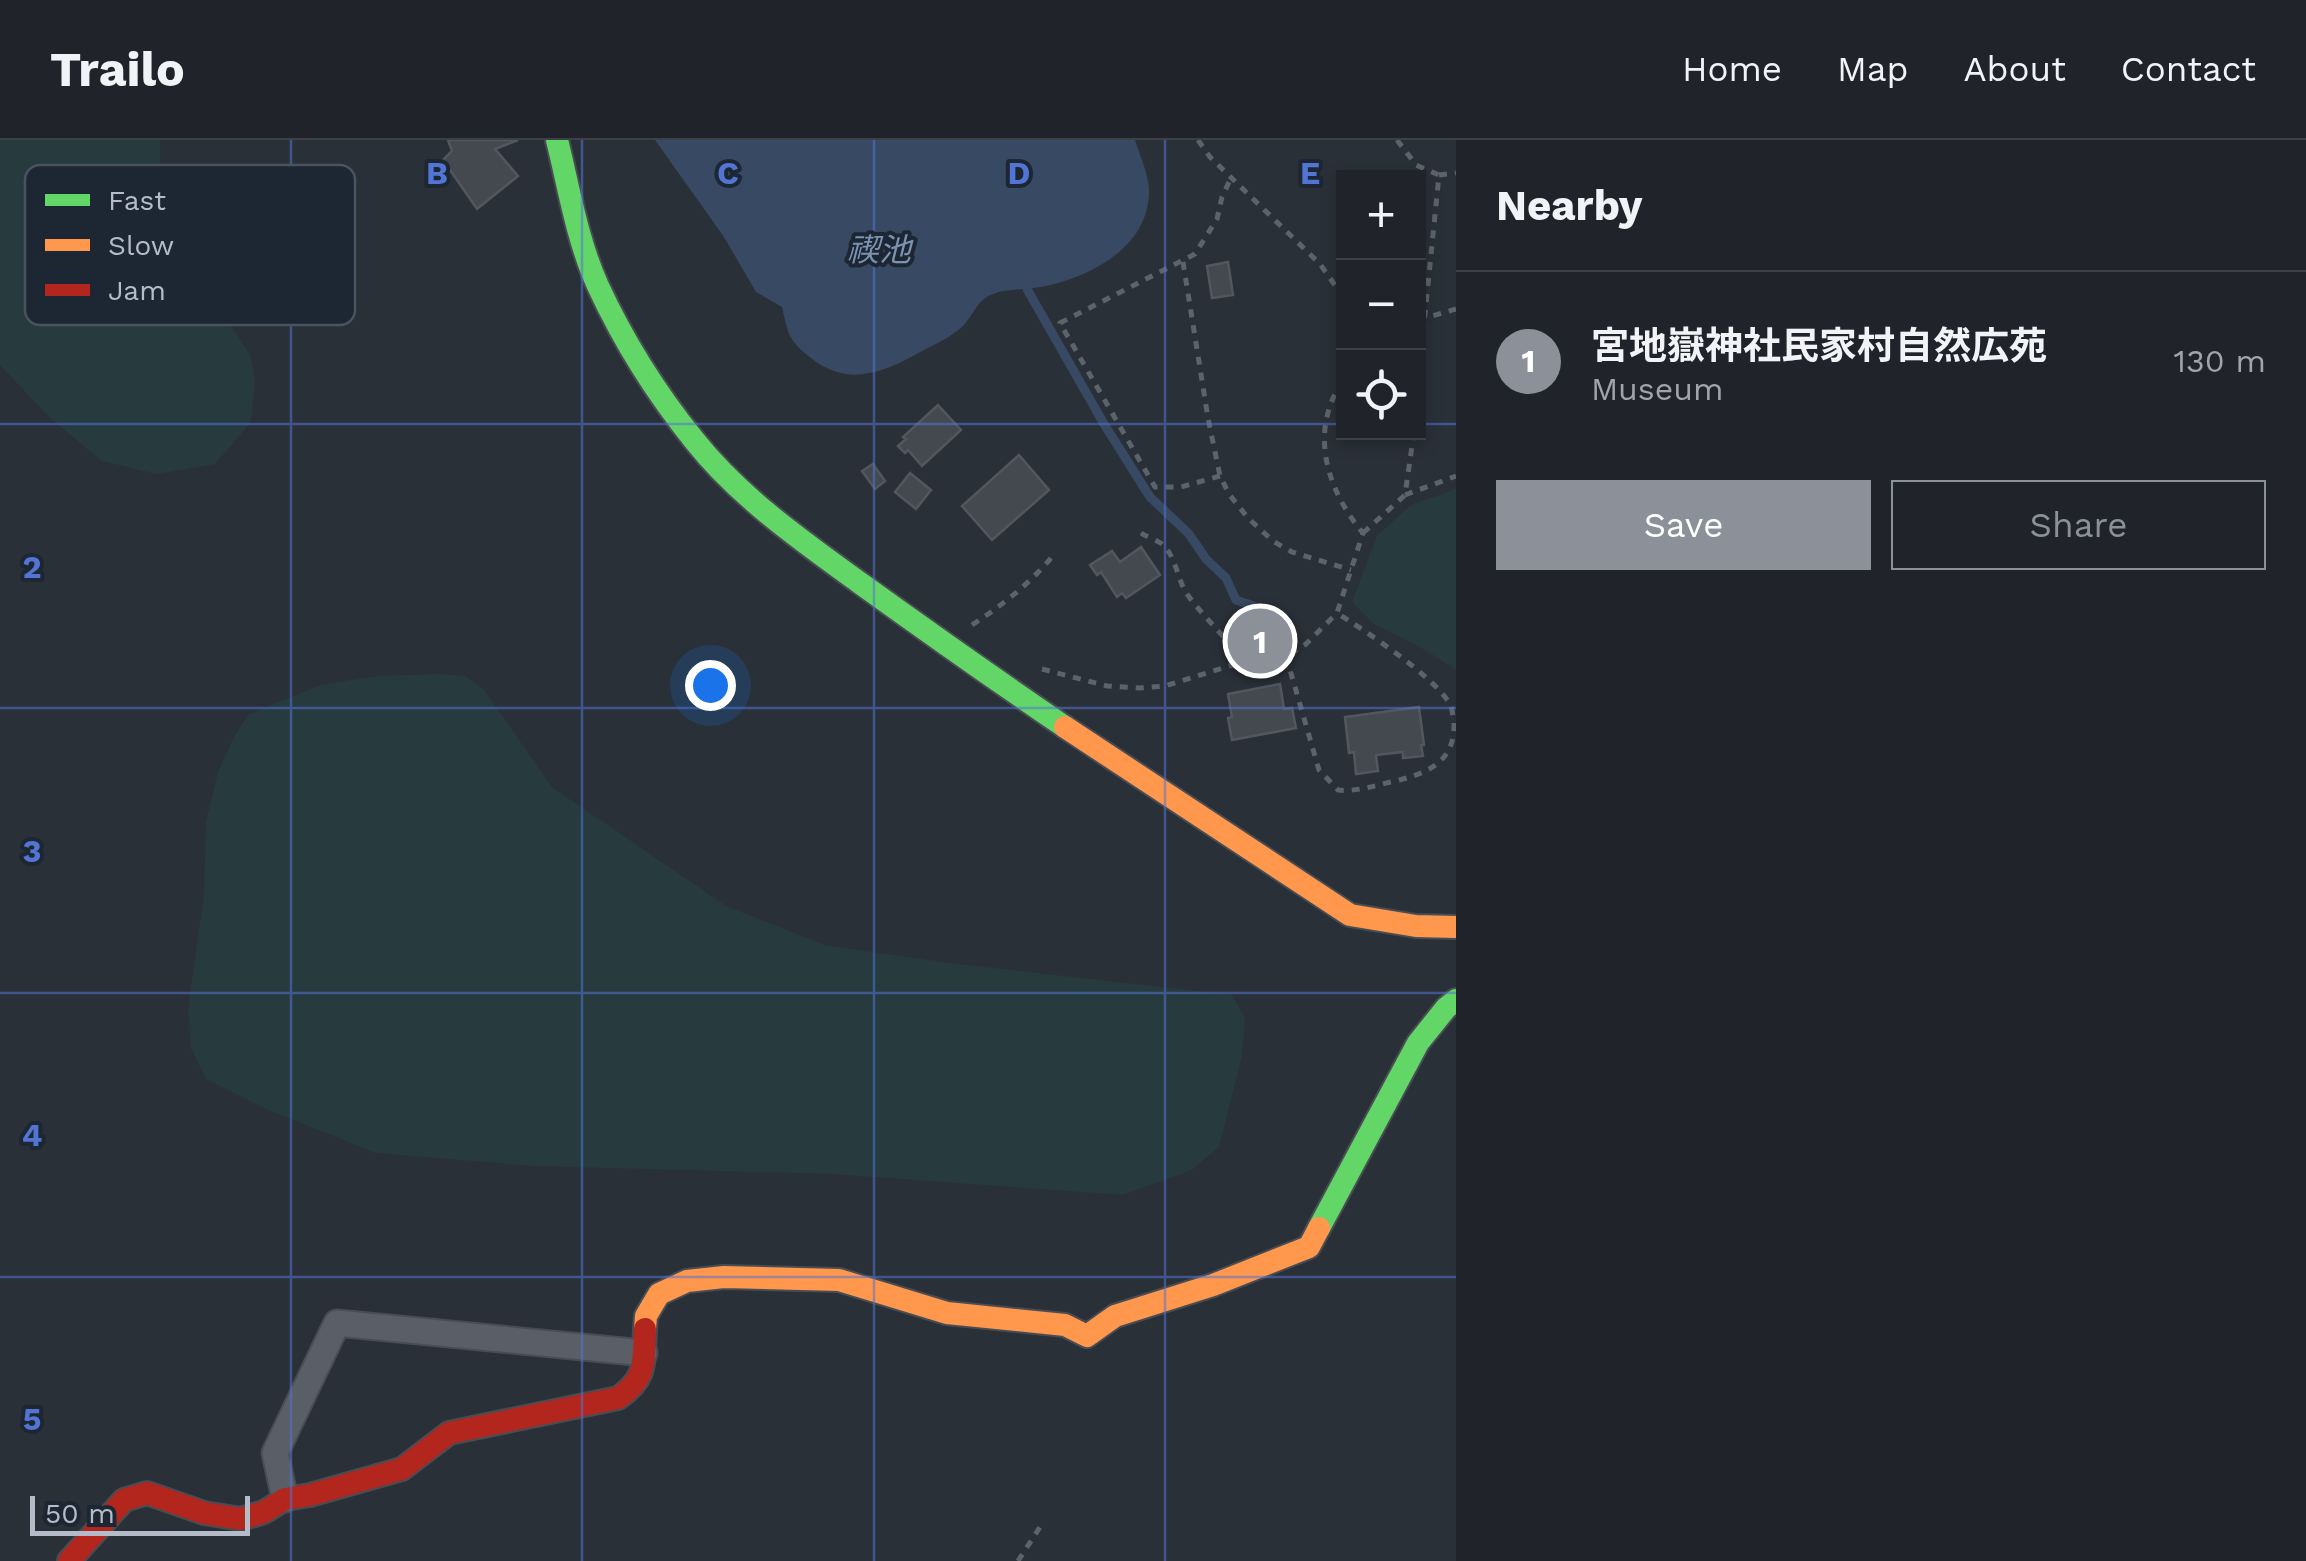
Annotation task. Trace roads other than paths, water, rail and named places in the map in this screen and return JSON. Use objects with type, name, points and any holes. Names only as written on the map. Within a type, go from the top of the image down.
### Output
[{"type":"street","points":[[558,140],[580,234],[597,284],[652,382],[694,442],[744,492],[797,537],[961,656],[1350,915],[1416,926],[1456,927]]},
{"type":"street","points":[[69,1561],[124,1500],[147,1493],[204,1512],[241,1519],[264,1512],[285,1499],[402,1469],[449,1433],[618,1398],[633,1388],[642,1371],[646,1316],[652,1302],[659,1294],[687,1281],[724,1277],[839,1280],[947,1312],[1065,1325],[1087,1336],[1115,1316],[1213,1286],[1309,1247],[1418,1043],[1456,1000]]},
{"type":"street","points":[[285,1499],[275,1454],[337,1323],[644,1352]]},
{"type":"water","name":"禊池","points":[[655,140],[1135,140],[1146,172],[1147,210],[1129,242],[1100,266],[1046,286],[993,294],[945,339],[882,370],[854,375],[825,367],[797,345],[789,333],[782,307],[756,292],[724,237]]},
{"type":"waterway","points":[[1027,289],[1150,497],[1189,534],[1206,559],[1226,578],[1236,600],[1254,606]]},
{"type":"place","name":"宮地嶽神社民家村自然広苑","points":[[1260,641]]}]
